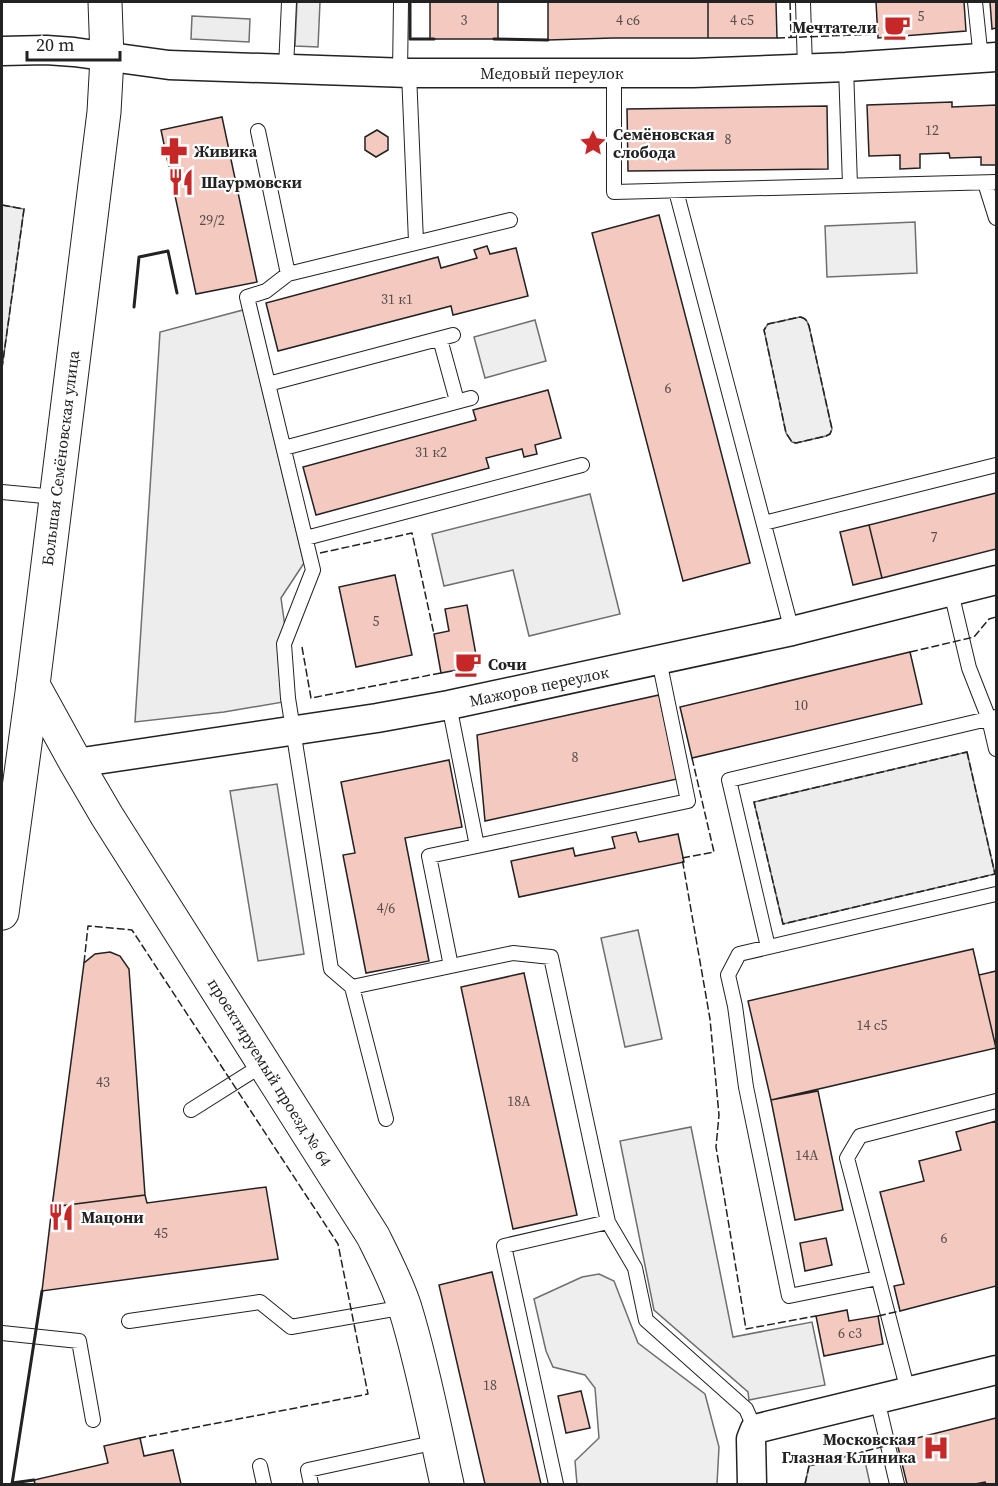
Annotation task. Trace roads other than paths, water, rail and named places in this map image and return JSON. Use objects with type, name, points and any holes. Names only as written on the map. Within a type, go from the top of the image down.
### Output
[{"type":"main road","name":"Большая Семёновская улица","points":[[2,913],[33,685],[104,112],[107,57],[105,2]]},
{"type":"main road","name":"проектируемый проезд № 64","points":[[33,685],[107,816],[374,1236],[405,1307],[447,1485]]},
{"type":"street","name":"Медовый переулок","points":[[2,51],[74,52],[169,65],[405,73],[693,73],[989,58]]},
{"type":"street","name":"Мажоров переулок","points":[[76,763],[449,705],[792,631],[996,580]]},
{"type":"street","points":[[752,1485],[751,1439],[755,1429],[996,1370]]},
{"type":"lane","points":[[286,68],[289,2]]},
{"type":"lane","points":[[401,2],[416,242]]},
{"type":"lane","points":[[803,2],[805,69]]},
{"type":"lane","points":[[975,2],[989,58]]},
{"type":"lane","points":[[846,67],[850,185]]},
{"type":"lane","points":[[614,74],[614,192],[991,182],[996,219]]},
{"type":"lane","points":[[258,131],[288,274]]},
{"type":"lane","points":[[676,190],[792,631]]},
{"type":"lane","points":[[386,1119],[352,987],[331,969],[288,698],[284,644],[313,570],[247,297],[266,291],[288,274],[510,220]]},
{"type":"lane","points":[[268,384],[447,337],[457,401]]},
{"type":"lane","points":[[284,448],[471,398]]},
{"type":"lane","points":[[306,538],[582,465]]},
{"type":"lane","points":[[764,523],[996,465]]},
{"type":"lane","points":[[2,492],[55,497]]},
{"type":"lane","points":[[951,592],[969,668],[993,718],[996,748]]},
{"type":"lane","points":[[451,966],[429,856],[688,801],[659,660]]},
{"type":"lane","points":[[449,705],[477,846]]},
{"type":"lane","points":[[768,947],[729,780],[993,718]]},
{"type":"lane","points":[[878,1278],[789,1296],[746,1086],[735,1006],[728,975],[739,954],[996,894]]},
{"type":"lane","points":[[352,987],[513,953],[550,957],[608,1222],[635,1268],[646,1320],[746,1409],[755,1429]]},
{"type":"lane","points":[[191,1110],[264,1064]]},
{"type":"lane","points":[[908,1391],[847,1158],[860,1136],[996,1101]]},
{"type":"lane","points":[[556,1485],[504,1246],[608,1222]]},
{"type":"lane","points":[[129,1321],[260,1302],[291,1327],[405,1307]]},
{"type":"lane","points":[[2,1333],[79,1341],[93,1419]]},
{"type":"lane","points":[[877,1399],[897,1485]]},
{"type":"lane","points":[[311,1485],[308,1470],[437,1442]]},
{"type":"lane","points":[[260,1466],[264,1485]]},
{"type":"place","name":"Мечтатели","points":[[897,27]]},
{"type":"place","name":"Семёновская слобода","points":[[593,143]]},
{"type":"place","name":"Живика","points":[[174,151]]},
{"type":"place","name":"Шаурмовски","points":[[181,182]]},
{"type":"place","name":"Сочи","points":[[468,664]]},
{"type":"place","name":"Мацони","points":[[61,1217]]},
{"type":"place","name":"Московская Глазная Клиника","points":[[936,1448]]}]
